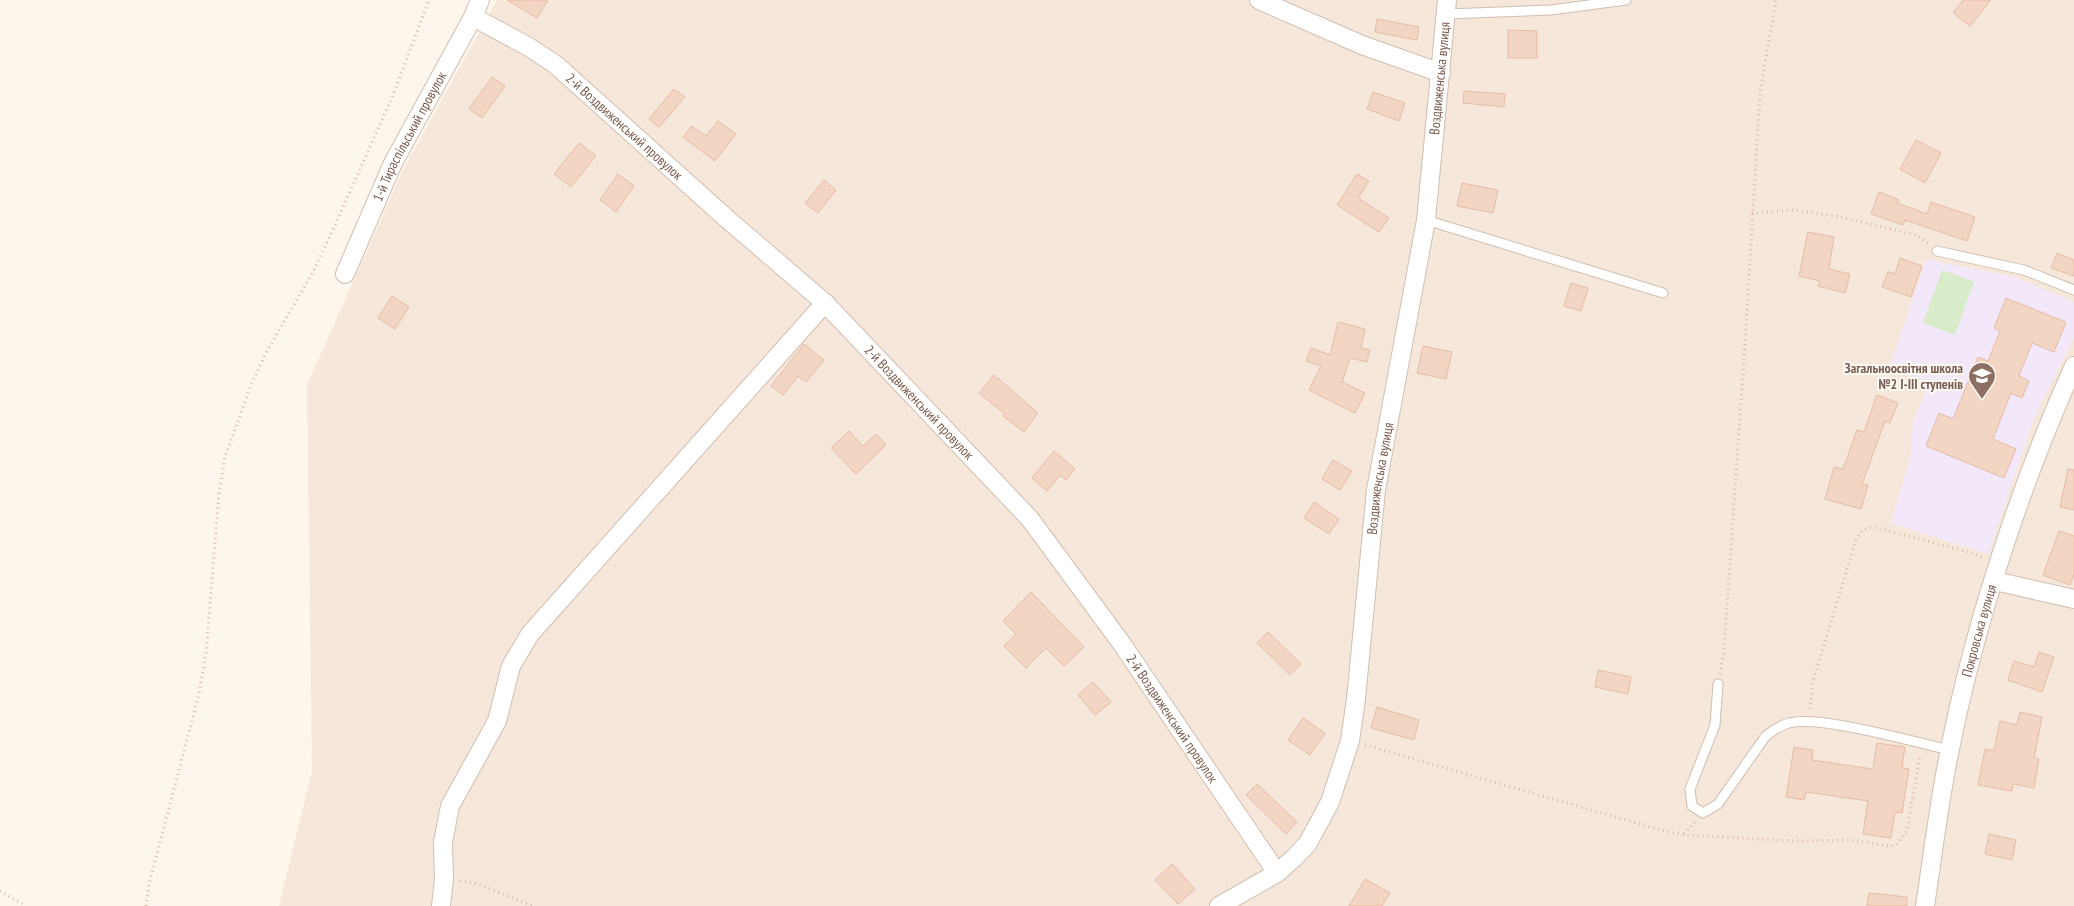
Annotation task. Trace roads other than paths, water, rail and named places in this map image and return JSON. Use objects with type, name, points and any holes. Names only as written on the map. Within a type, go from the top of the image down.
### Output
[{"type":"street","name":"1-й Тираспільський провулок","points":[[345,274],[393,164],[473,17],[480,0]]},
{"type":"street","points":[[1259,0],[1362,45],[1441,73]]},
{"type":"street","name":"Воздвиженська вулиця","points":[[1220,906],[1246,900],[1294,858],[1320,824],[1340,778],[1350,741],[1356,699],[1376,490],[1426,220],[1447,7]]},
{"type":"street","name":"2-й Воздвиженський провулок","points":[[473,17],[529,47],[556,65],[726,218],[825,303],[1030,519],[1122,644],[1277,873]]},
{"type":"street","points":[[441,906],[444,879],[443,842],[450,806],[497,720],[511,666],[530,634],[825,303]]},
{"type":"street","name":"Покровська вулиця","points":[[1925,906],[1950,750],[1970,663],[1997,573],[2042,441],[2074,366]]},
{"type":"street","points":[[1997,573],[2074,600]]},
{"type":"lane","points":[[1447,7],[1551,10],[1626,0]]},
{"type":"lane","points":[[1426,220],[1663,293]]},
{"type":"lane","points":[[1937,251],[2024,270],[2074,290]]},
{"type":"lane","points":[[1718,684],[1715,725],[1690,789],[1692,806],[1703,813],[1718,804],[1765,737],[1775,729],[1789,723],[1808,722],[1837,726],[1950,750]]},
{"type":"place","name":"Загальноосвітня школа №2 I-III ступенів","points":[[1982,400]]}]
